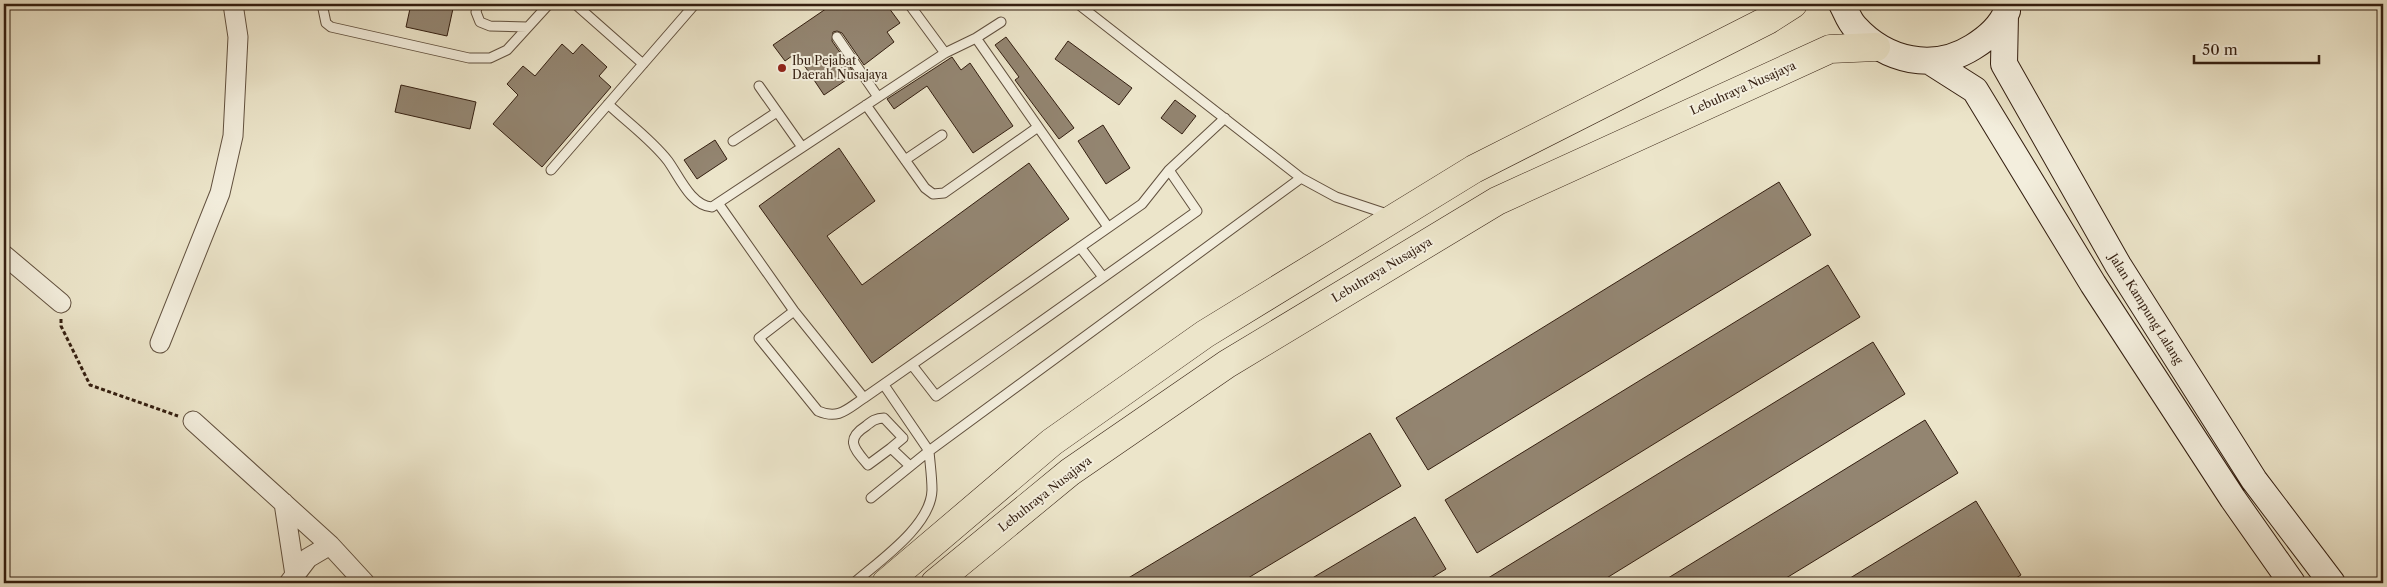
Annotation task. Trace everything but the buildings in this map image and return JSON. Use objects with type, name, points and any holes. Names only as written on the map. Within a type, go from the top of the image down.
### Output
[{"type":"main road","points":[[886,583],[1008,478],[1068,431],[1205,334],[1474,169],[1768,20],[1793,4]]},
{"type":"main road","points":[[1842,4],[1854,26],[1876,47],[1902,59],[1931,62],[1961,55],[1986,39],[2007,9]]},
{"type":"main road","name":"Jalan Kampung Lalang","points":[[2007,9],[2004,64],[2118,265],[2254,480],[2332,583]]},
{"type":"main road","name":"Lebuhraya Nusajaya","points":[[934,583],[1070,472],[1227,364],[1497,201],[1830,49],[1876,47]]},
{"type":"main road","points":[[1931,62],[1975,90],[2093,284],[2233,499],[2292,583]]},
{"type":"street","points":[[160,343],[220,193],[233,136],[238,37],[233,4]]},
{"type":"street","points":[[4,255],[61,303]]},
{"type":"street","points":[[193,421],[330,545],[349,576],[364,583]]},
{"type":"street","points":[[284,503],[294,580]]},
{"type":"street","points":[[294,580],[308,558],[330,545]]},
{"type":"lane","points":[[322,4],[326,23],[331,27],[469,58],[490,58],[507,50],[548,4]]},
{"type":"lane","points":[[478,4],[476,12],[480,22],[490,26],[527,27]]},
{"type":"lane","points":[[575,4],[643,64]]},
{"type":"lane","points":[[551,170],[695,4]]},
{"type":"lane","points":[[909,4],[945,53]]},
{"type":"lane","points":[[1078,4],[1301,178],[1336,197],[1396,217]]},
{"type":"lane","points":[[608,104],[666,158],[697,201],[704,207],[712,207],[945,53],[976,38],[1001,22]]},
{"type":"lane","points":[[837,36],[878,97]]},
{"type":"lane","points":[[976,38],[1108,227]]},
{"type":"lane","points":[[760,86],[802,147]]},
{"type":"lane","points":[[866,105],[925,188],[933,194],[944,193],[1038,127]]},
{"type":"lane","points":[[733,141],[777,112]]},
{"type":"lane","points":[[794,310],[758,338],[818,411],[829,416],[840,414],[1142,204],[1169,170],[1225,118]]},
{"type":"lane","points":[[905,160],[942,135]]},
{"type":"lane","points":[[912,365],[936,396],[1197,211],[1169,170]]},
{"type":"lane","points":[[871,498],[929,451],[1301,178]]},
{"type":"lane","points":[[718,203],[794,310],[864,398]]},
{"type":"lane","points":[[1080,247],[1103,278]]},
{"type":"lane","points":[[854,583],[919,525],[924,517],[932,491],[929,451],[884,385]]},
{"type":"lane","points":[[884,418],[903,438],[891,448],[868,465],[856,450],[852,442],[853,437],[856,432],[874,420],[884,418]]},
{"type":"lane","points":[[891,448],[910,466]]},
{"type":"path","points":[[61,303],[61,326],[90,385],[193,421]]},
{"type":"place","name":"Ibu Pejabat Daerah Nusajaya","points":[[782,68]]}]
